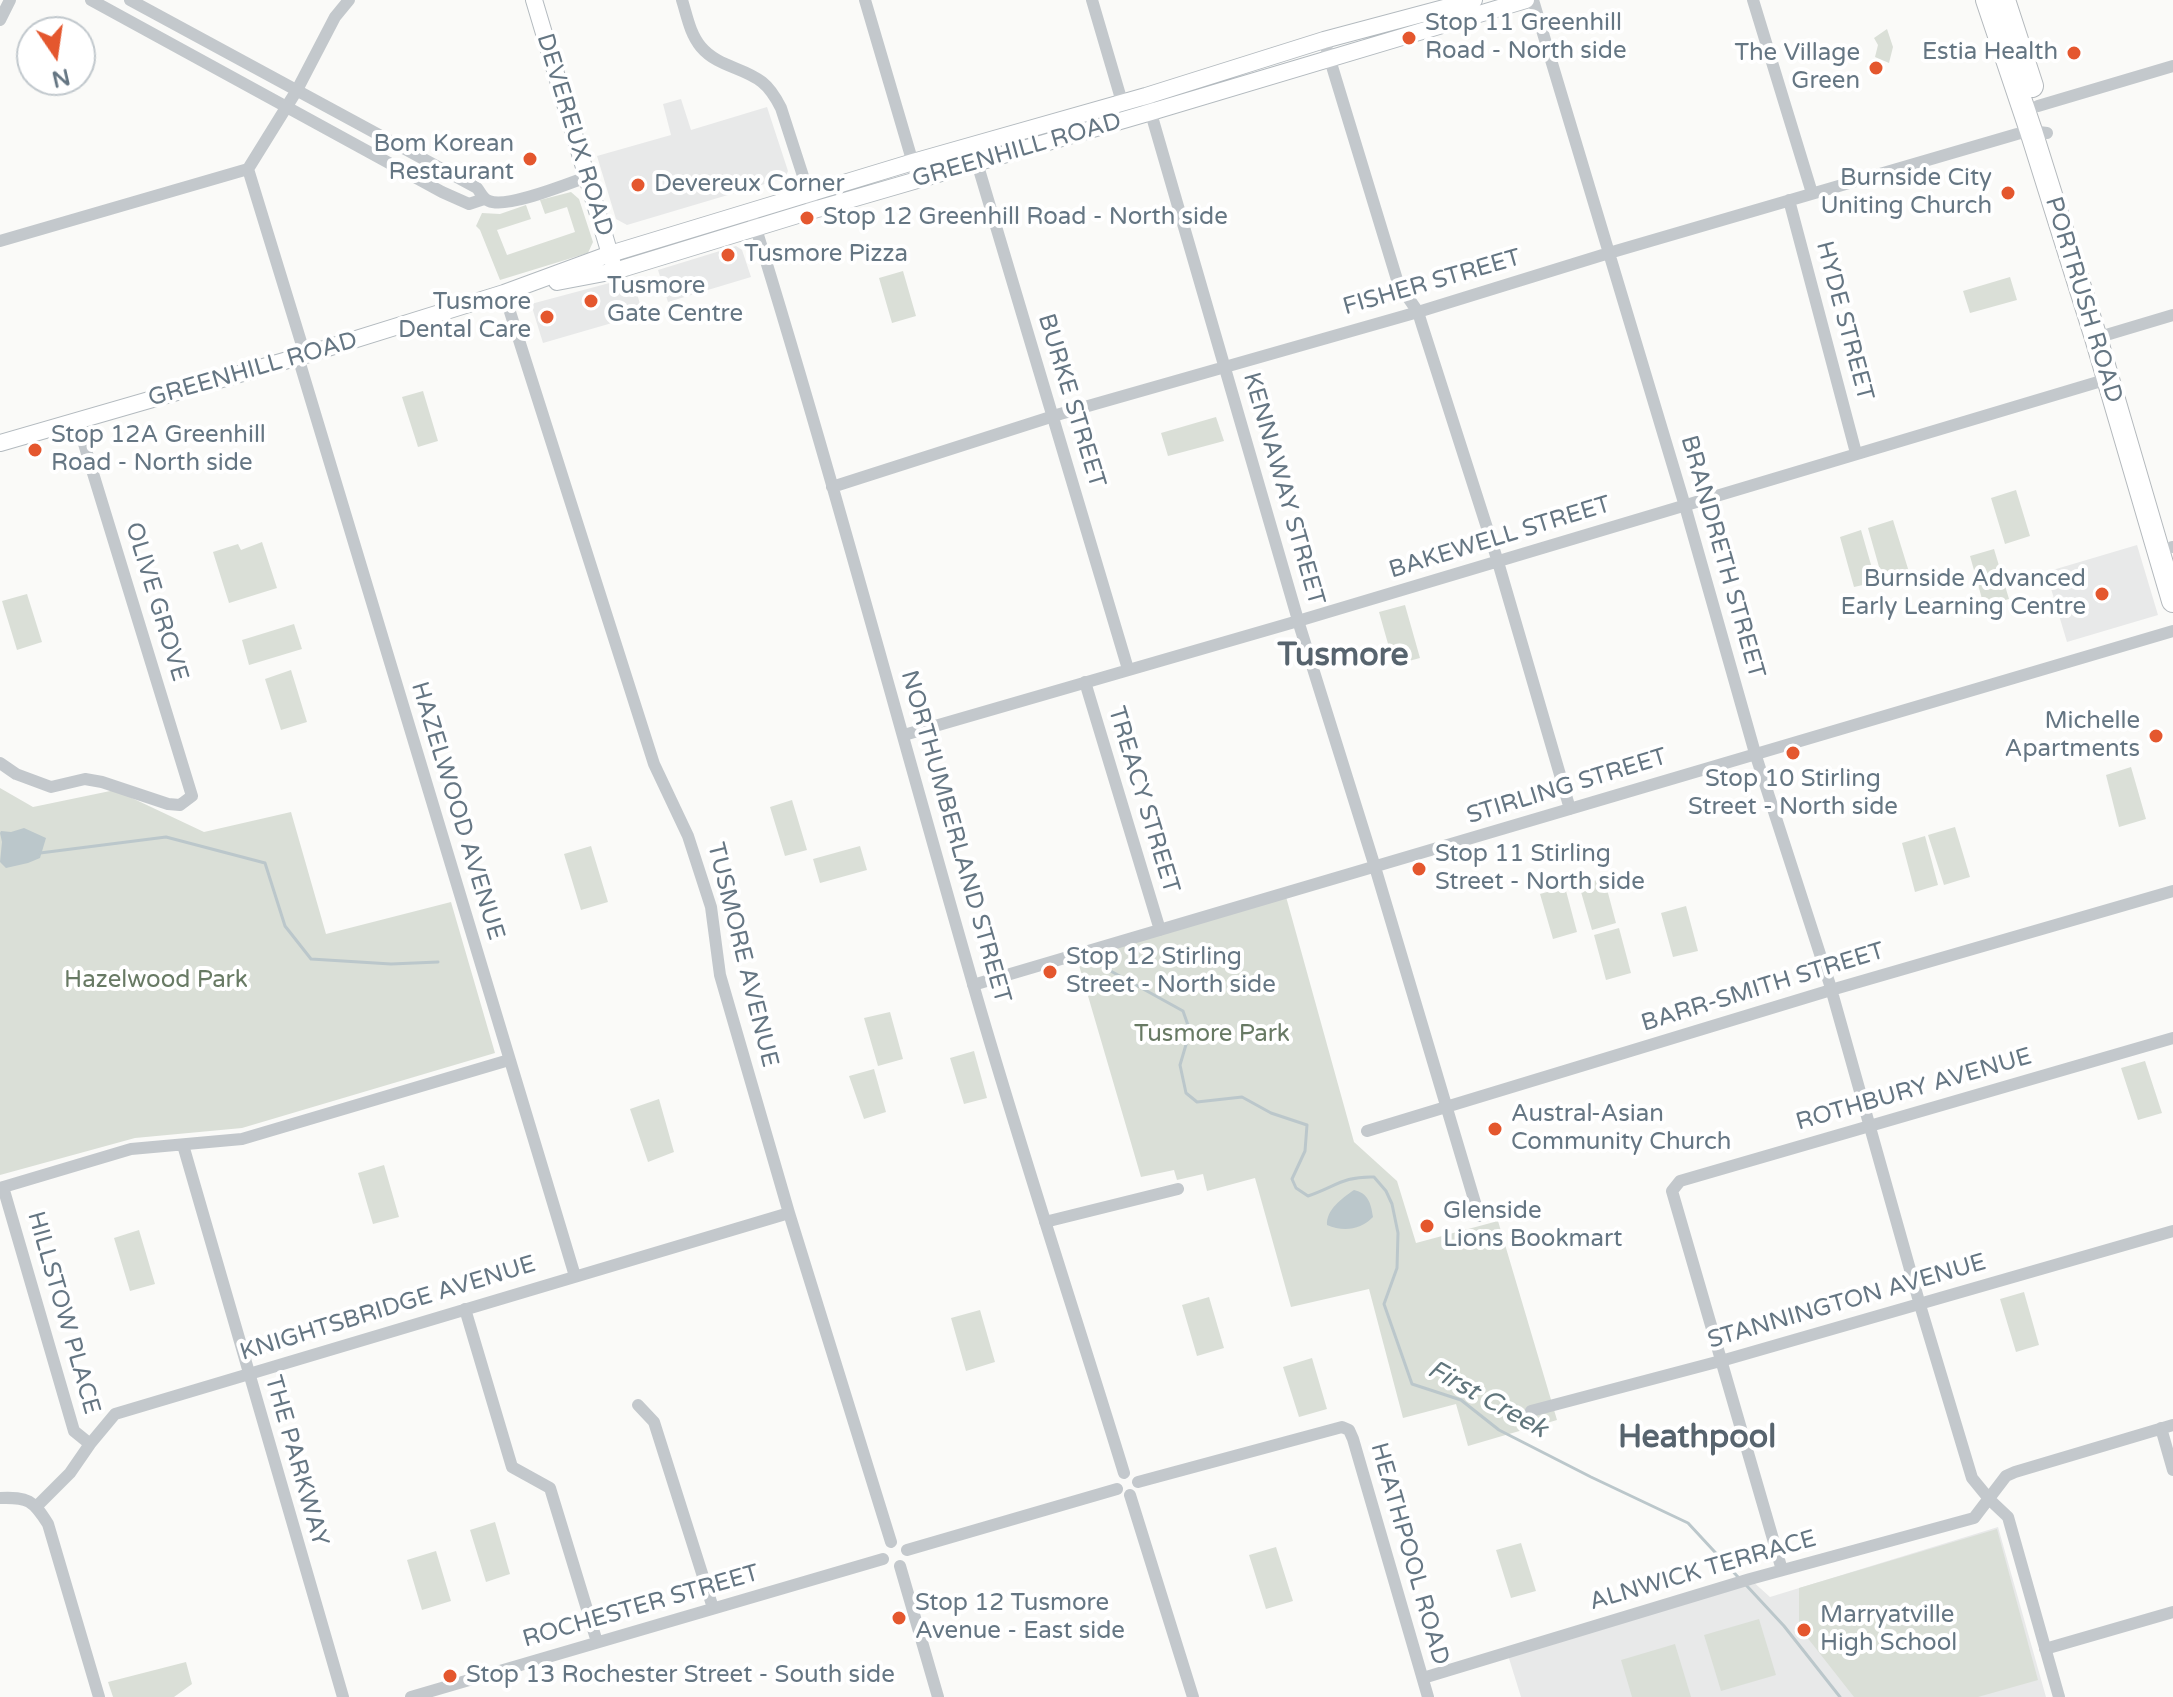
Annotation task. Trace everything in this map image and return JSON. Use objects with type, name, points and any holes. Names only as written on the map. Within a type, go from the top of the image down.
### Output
[{"type":"highway","name":"PORTRUSH ROAD","points":[[1987,0],[2039,132],[2102,336],[2173,548]]},
{"type":"highway","name":"PORTRUSH ROAD","points":[[2004,0],[2038,106],[2039,132]]},
{"type":"highway","name":"PORTRUSH ROAD","points":[[2102,336],[2108,379],[2173,601]]},
{"type":"main road","name":"DEVEREUX ROAD","points":[[534,0],[612,262]]},
{"type":"main road","name":"GREENHILL ROAD","points":[[0,443],[302,356],[753,219],[811,201],[913,162],[1146,96],[1324,40],[1474,0]]},
{"type":"main road","name":"GREENHILL ROAD","points":[[811,201],[918,179],[1526,0]]},
{"type":"street","points":[[0,20],[10,0]]},
{"type":"street","points":[[91,0],[469,204],[484,199],[497,203],[510,202],[587,177]]},
{"type":"street","points":[[130,0],[477,188],[484,199]]},
{"type":"street","points":[[0,241],[248,169],[297,90],[335,17],[349,0]]},
{"type":"street","points":[[682,0],[694,37],[702,48],[720,63],[761,81],[772,92],[781,108],[811,201]]},
{"type":"street","points":[[865,0],[918,179]]},
{"type":"street","points":[[1092,0],[1122,102]]},
{"type":"street","name":"BRANDRETH STREET","points":[[1533,0],[1685,506],[1755,753],[1831,990],[1972,1478],[2008,1517],[2059,1697]]},
{"type":"street","points":[[1753,0],[1812,193]]},
{"type":"street","points":[[1324,40],[1398,283],[1418,312],[1498,562],[1570,809]]},
{"type":"street","points":[[2038,106],[2173,66]]},
{"type":"street","name":"KENNAWAY STREET","points":[[1146,96],[1298,621],[1479,1216]]},
{"type":"street","name":"FISHER STREET","points":[[832,487],[1052,416],[1418,312],[1812,193],[2039,132]]},
{"type":"street","name":"BURKE STREET","points":[[972,145],[1128,669]]},
{"type":"street","points":[[428,184],[436,167]]},
{"type":"street","name":"HAZELWOOD AVENUE","points":[[248,169],[575,1276]]},
{"type":"street","name":"HYDE STREET","points":[[1789,200],[1856,453]]},
{"type":"street","name":"NORTHUMBERLAND STREET","points":[[753,219],[904,735],[973,985],[1124,1473]]},
{"type":"street","name":"TUSMORE AVENUE","points":[[504,293],[654,764],[688,836],[711,907],[720,975],[789,1213],[891,1542]]},
{"type":"street","points":[[2102,336],[2173,315]]},
{"type":"street","name":"BAKEWELL STREET","points":[[904,735],[1498,562],[2108,379]]},
{"type":"street","name":"OLIVE GROVE","points":[[0,763],[16,774],[51,787],[85,779],[168,804],[180,805],[192,796],[77,421]]},
{"type":"street","name":"STIRLING STREET","points":[[973,985],[2173,631]]},
{"type":"street","name":"TREACY STREET","points":[[1085,682],[1160,930]]},
{"type":"street","name":"BARR-SMITH STREET","points":[[1367,1131],[1831,990],[2173,891]]},
{"type":"street","name":"ROTHBURY AVENUE","points":[[1721,1361],[1672,1191],[1680,1181],[2173,1038]]},
{"type":"street","points":[[2,1187],[131,1149],[242,1139],[509,1060]]},
{"type":"street","name":"THE PARKWAY","points":[[183,1145],[343,1697]]},
{"type":"street","name":"HILLSTOW PLACE","points":[[2,1187],[74,1431],[90,1444]]},
{"type":"street","points":[[1045,1222],[1178,1189]]},
{"type":"street","name":"KNIGHTSBRIDGE AVENUE","points":[[37,1506],[70,1473],[115,1414],[789,1213]]},
{"type":"street","name":"STANNINGTON AVENUE","points":[[1531,1411],[1721,1361],[2173,1231]]},
{"type":"street","points":[[465,1309],[512,1467],[550,1488],[597,1642]]},
{"type":"street","points":[[1721,1361],[1782,1570]]},
{"type":"street","points":[[638,1405],[654,1422],[713,1608]]},
{"type":"street","points":[[2167,1426],[2173,1470]]},
{"type":"street","name":"ALNWICK TERRACE","points":[[1423,1678],[1750,1579],[1974,1518],[2006,1476],[2167,1426]]},
{"type":"street","name":"HEATHPOOL ROAD","points":[[1138,1482],[1342,1427],[1349,1430],[1423,1678],[1425,1696]]},
{"type":"street","points":[[1124,1473],[1132,1473],[1138,1482],[1138,1488],[1130,1495],[1122,1495],[1117,1489],[1116,1481],[1124,1473]]},
{"type":"street","points":[[907,1550],[1117,1489]]},
{"type":"street","points":[[1130,1495],[1193,1697]]},
{"type":"street","points":[[0,1498],[20,1497],[37,1506],[48,1524],[99,1697]]},
{"type":"street","points":[[891,1542],[900,1543],[907,1550],[907,1558],[900,1566],[892,1566],[883,1559],[884,1549],[891,1542]]},
{"type":"street","name":"ROCHESTER STREET","points":[[411,1697],[883,1559]]},
{"type":"street","points":[[900,1566],[938,1697]]},
{"type":"street","points":[[2045,1649],[2173,1612]]},
{"type":"shaded area","points":[[681,99],[691,130],[767,107],[788,171],[785,178],[627,225],[616,219],[597,156],[671,135],[663,104]]},
{"type":"shaded area","points":[[736,246],[742,250],[751,277],[668,302],[658,270]]},
{"type":"shaded area","points":[[632,277],[643,314],[543,343],[531,304]]},
{"type":"shaded area","name":"Burnside Advanced Early Learning Centre","points":[[2137,545],[2158,615],[2067,642],[2046,572]]},
{"type":"shaded area","points":[[24,828],[46,838],[40,858],[6,868],[0,862],[0,833]]},
{"type":"shaded area","points":[[1354,1190],[1368,1199],[1373,1217],[1363,1225],[1352,1228],[1339,1229],[1327,1225],[1332,1209]]},
{"type":"shaded area","name":"Marryatville High School","points":[[1998,1527],[2046,1697],[1521,1697],[1507,1652],[1750,1579],[1770,1597]]},
{"type":"green space","points":[[1887,29],[1893,47],[1889,63],[1875,57],[1878,45],[1874,38]]},
{"type":"green space","points":[[571,192],[579,199],[593,242],[588,253],[500,280],[476,226],[482,213],[500,214],[526,205],[531,219],[497,230],[507,255],[575,232],[567,207],[545,214],[540,200]]},
{"type":"green space","points":[[903,271],[916,316],[892,323],[879,278]]},
{"type":"green space","points":[[2010,277],[2017,300],[1970,313],[1963,291]]},
{"type":"green space","points":[[423,391],[438,441],[418,447],[402,397]]},
{"type":"green space","points":[[1216,417],[1224,441],[1168,456],[1161,433]]},
{"type":"green space","points":[[2016,490],[2030,536],[2005,544],[1991,498]]},
{"type":"green space","points":[[1893,520],[1909,572],[1883,581],[1868,528]]},
{"type":"green space","points":[[1861,530],[1876,582],[1854,587],[1840,537]]},
{"type":"green space","points":[[262,542],[277,588],[229,603],[213,552],[238,544],[241,550]]},
{"type":"green space","points":[[1994,549],[2009,599],[1984,606],[1970,556]]},
{"type":"green space","points":[[27,594],[42,642],[17,650],[2,601]]},
{"type":"green space","points":[[1405,605],[1420,658],[1394,665],[1379,612]]},
{"type":"green space","points":[[294,624],[302,649],[249,665],[242,640]]},
{"type":"green space","points":[[291,670],[307,722],[281,730],[265,679]]},
{"type":"green space","points":[[2131,767],[2146,819],[2119,827],[2106,775]]},
{"type":"green space","name":"Hazelwood Park","points":[[0,788],[33,807],[115,790],[204,832],[291,812],[326,934],[451,902],[495,1053],[242,1128],[135,1138],[0,1175]]},
{"type":"green space","points":[[792,800],[807,850],[785,856],[770,807]]},
{"type":"green space","points":[[1955,827],[1970,877],[1944,885],[1928,835]]},
{"type":"green space","points":[[1925,836],[1938,885],[1915,892],[1902,843]]},
{"type":"green space","points":[[591,846],[608,902],[581,910],[564,854]]},
{"type":"green space","points":[[860,846],[867,870],[820,883],[813,859]]},
{"type":"green space","points":[[1604,878],[1616,923],[1592,930],[1579,885]]},
{"type":"green space","points":[[1565,887],[1577,932],[1553,939],[1540,894]]},
{"type":"green space","name":"Tusmore Park","points":[[1285,893],[1354,1142],[1397,1181],[1416,1243],[1498,1221],[1557,1420],[1468,1446],[1456,1404],[1403,1418],[1369,1289],[1291,1307],[1255,1178],[1207,1191],[1203,1174],[1177,1180],[1174,1170],[1141,1177],[1076,955]]},
{"type":"green space","points":[[1686,906],[1698,951],[1673,957],[1661,913]]},
{"type":"green space","points":[[1619,928],[1631,973],[1606,980],[1594,935]]},
{"type":"green space","points":[[890,1012],[903,1059],[878,1066],[864,1018]]},
{"type":"green space","points":[[974,1051],[987,1098],[964,1104],[950,1058]]},
{"type":"green space","points":[[2145,1061],[2162,1113],[2138,1120],[2121,1068]]},
{"type":"green space","points":[[874,1069],[886,1112],[864,1119],[849,1076]]},
{"type":"green space","points":[[659,1099],[674,1152],[648,1162],[630,1109]]},
{"type":"green space","points":[[384,1165],[399,1217],[373,1224],[358,1173]]},
{"type":"green space","points":[[139,1230],[155,1284],[130,1291],[114,1238]]},
{"type":"green space","points":[[2024,1292],[2039,1345],[2016,1352],[2000,1299]]},
{"type":"green space","points":[[1209,1297],[1224,1348],[1197,1356],[1182,1305]]},
{"type":"green space","points":[[980,1310],[995,1362],[966,1371],[951,1318]]},
{"type":"green space","points":[[1312,1358],[1327,1409],[1299,1417],[1283,1367]]},
{"type":"green space","points":[[495,1522],[510,1574],[486,1582],[470,1530]]},
{"type":"green space","points":[[1997,1529],[2038,1680],[1978,1697],[1854,1697],[1799,1627],[1799,1588]]},
{"type":"green space","points":[[1521,1543],[1536,1591],[1511,1598],[1496,1550]]},
{"type":"green space","points":[[1276,1547],[1293,1601],[1266,1609],[1249,1555]]},
{"type":"green space","points":[[436,1551],[451,1601],[422,1610],[407,1560]]},
{"type":"green space","points":[[1759,1619],[1776,1675],[1721,1691],[1704,1635]]},
{"type":"green space","points":[[1675,1644],[1691,1697],[1632,1697],[1621,1660]]},
{"type":"green space","points":[[186,1662],[192,1684],[174,1697],[113,1697],[108,1682]]},
{"type":"waterway","name":"First Creek","points":[[40,853],[166,837],[265,863],[285,926],[311,959],[391,964],[438,962]]},
{"type":"waterway","name":"First Creek","points":[[1098,964],[1183,1011],[1190,1031],[1180,1065],[1186,1093],[1197,1102],[1242,1097],[1271,1113],[1307,1125],[1305,1151],[1292,1179],[1296,1188],[1308,1196],[1347,1180],[1374,1177],[1386,1191],[1398,1233],[1397,1268],[1384,1304],[1412,1384],[1461,1400],[1499,1430],[1688,1523],[1738,1577]]},
{"type":"waterway","name":"First Creek","points":[[1746,1585],[1784,1626],[1840,1697]]},
{"type":"place","name":"Stop 11 Greenhill Road - North side","points":[[1409,38]]},
{"type":"place","name":"Estia Health","points":[[2074,53]]},
{"type":"place","name":"The Village Green","points":[[1876,68]]},
{"type":"place","name":"Bom Korean Restaurant","points":[[530,159]]},
{"type":"place","name":"Devereux Corner","points":[[638,185]]},
{"type":"place","name":"Burnside City Uniting Church","points":[[2008,193]]},
{"type":"place","name":"Stop 12 Greenhill Road - North side","points":[[807,218]]},
{"type":"place","name":"Tusmore Pizza","points":[[728,255]]},
{"type":"place","name":"Tusmore Gate Centre","points":[[591,301]]},
{"type":"place","name":"Tusmore Dental Care","points":[[547,317]]},
{"type":"place","name":"Stop 12A Greenhill Road - North side","points":[[35,450]]},
{"type":"place","name":"Burnside Advanced Early Learning Centre","points":[[2102,594]]},
{"type":"place","name":"Michelle Apartments","points":[[2156,736]]},
{"type":"place","name":"Stop 10 Stirling Street - North side","points":[[1793,753]]},
{"type":"place","name":"Stop 11 Stirling Street - North side","points":[[1419,869]]},
{"type":"place","name":"Stop 12 Stirling Street - North side","points":[[1050,972]]},
{"type":"place","name":"Austral-Asian Community Church","points":[[1495,1129]]},
{"type":"place","name":"Glenside Lions Bookmart","points":[[1427,1226]]},
{"type":"place","name":"Stop 12 Tusmore Avenue - East side","points":[[899,1618]]},
{"type":"place","name":"Marryatville High School","points":[[1804,1630]]},
{"type":"place","name":"Stop 13 Rochester Street - South side","points":[[450,1676]]},
{"type":"district","name":"Tusmore","points":[[1343,657]]},
{"type":"district","name":"Heathpool","points":[[1697,1439]]}]
